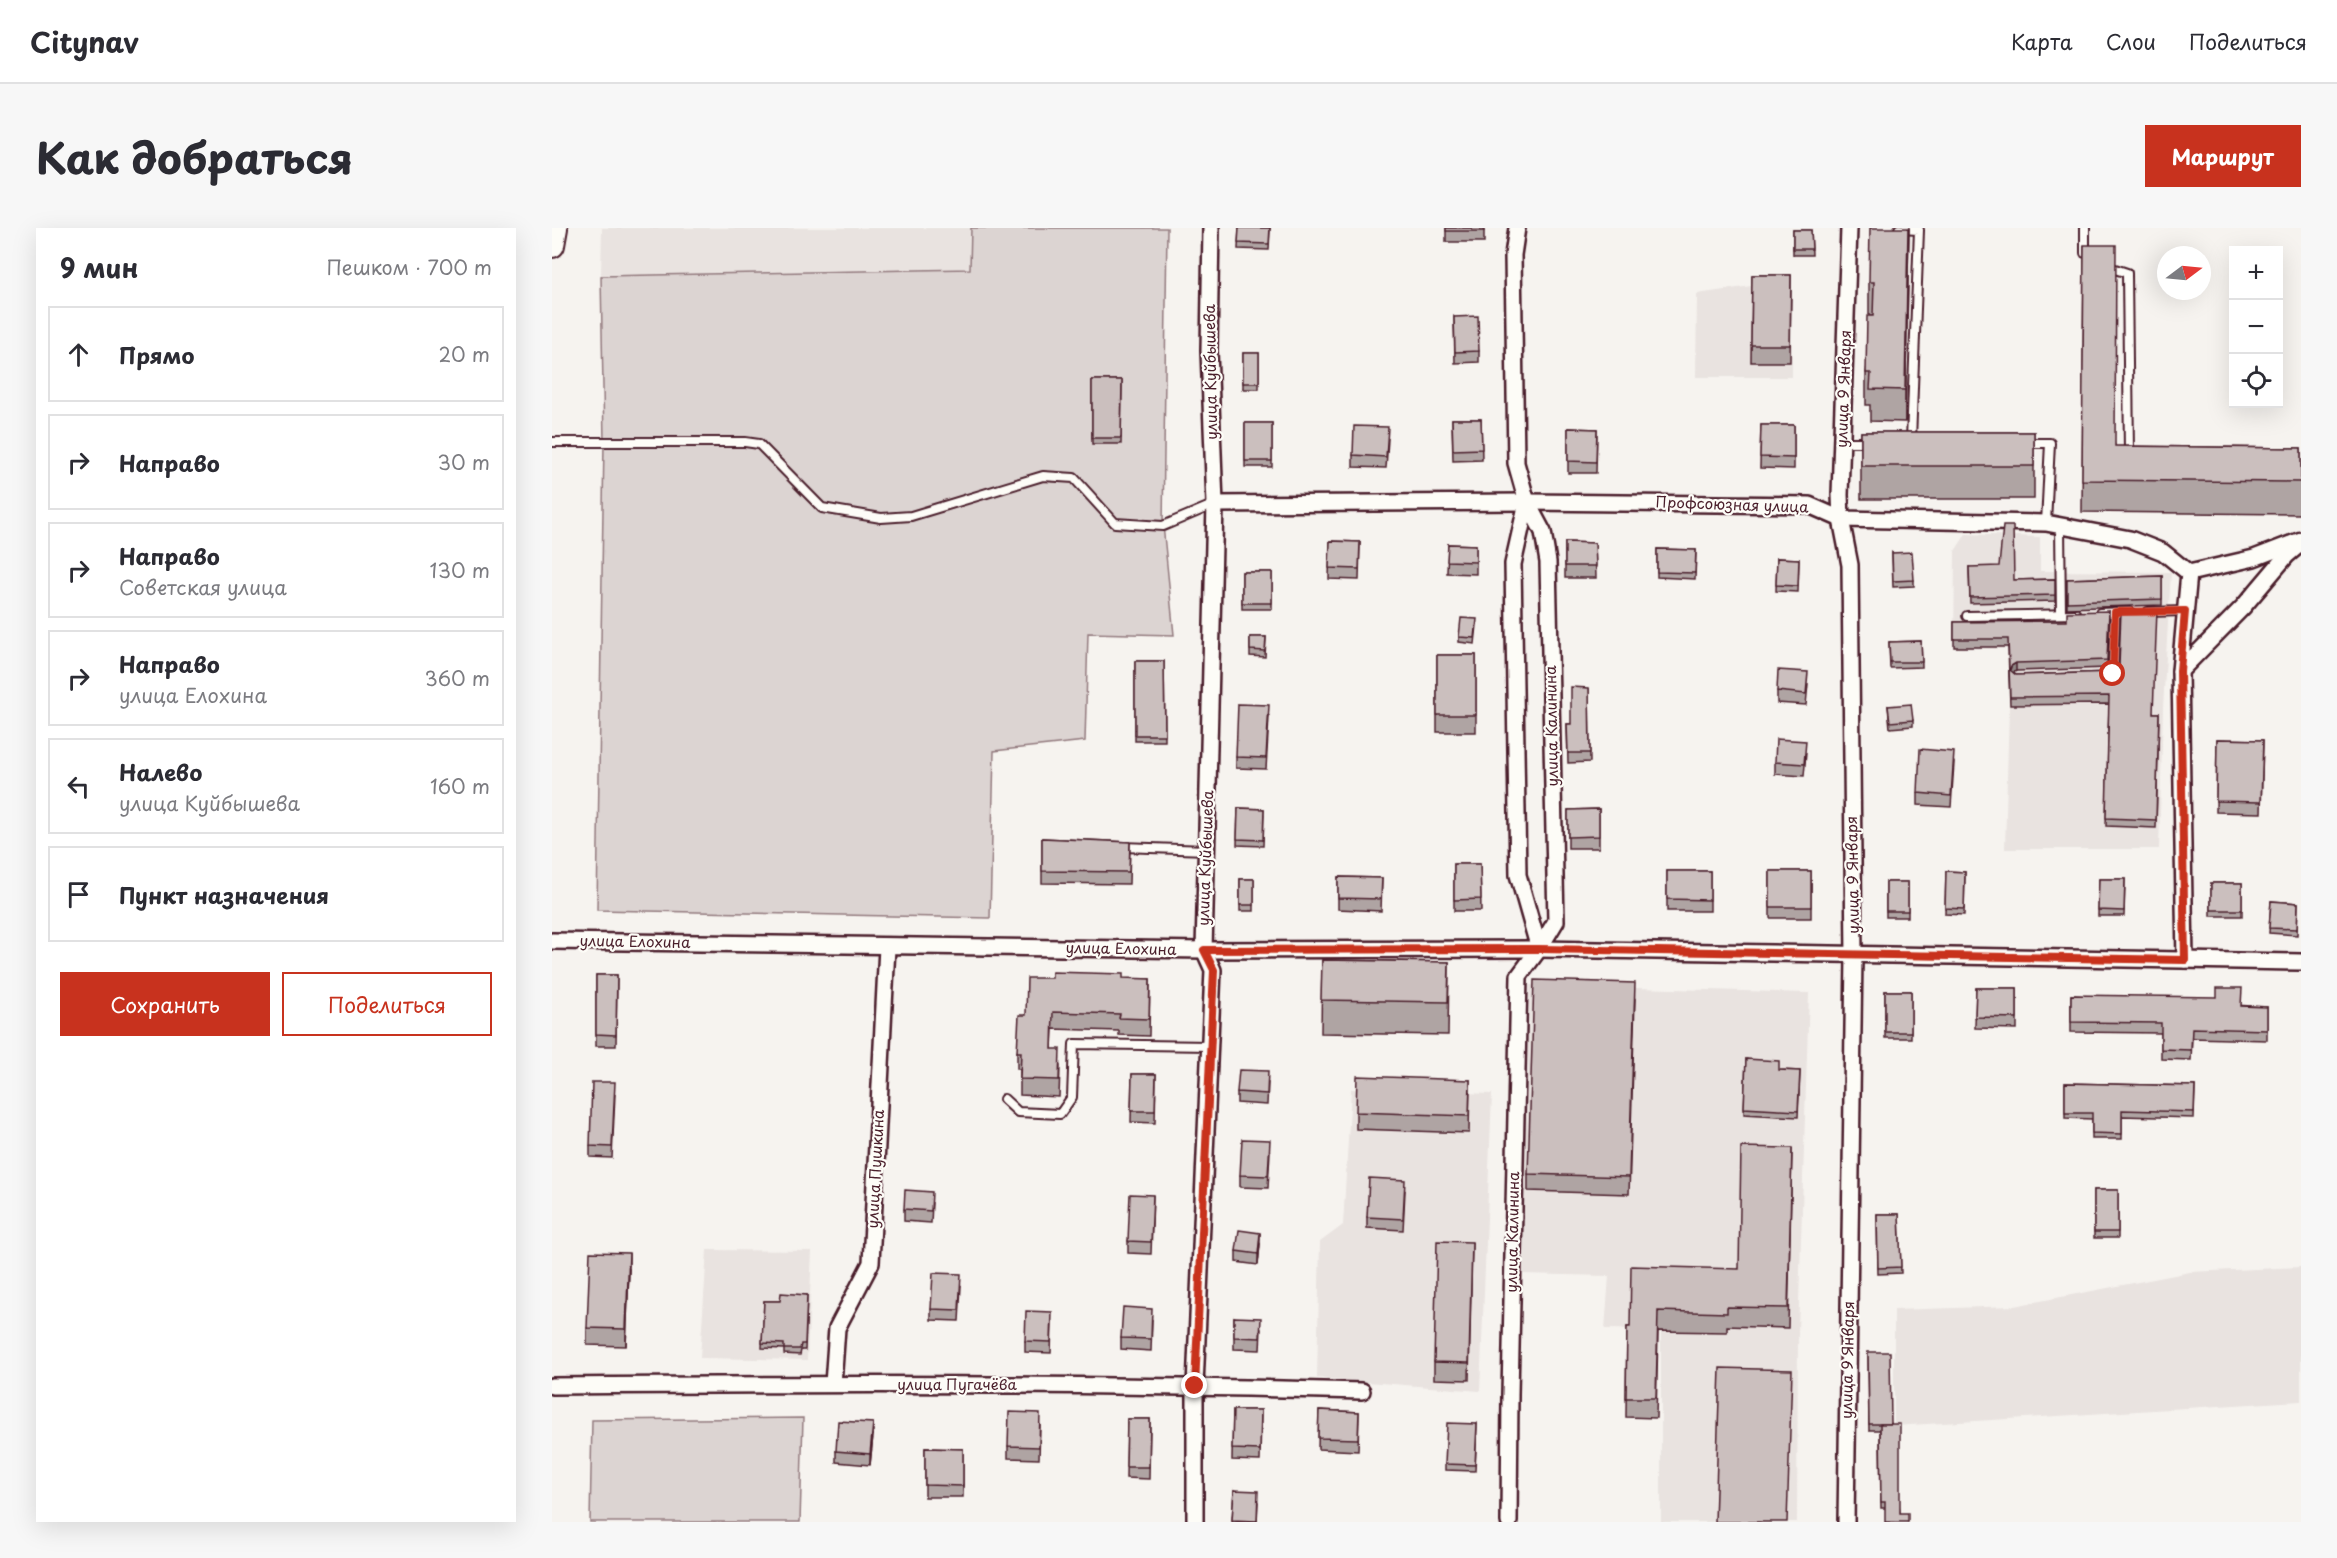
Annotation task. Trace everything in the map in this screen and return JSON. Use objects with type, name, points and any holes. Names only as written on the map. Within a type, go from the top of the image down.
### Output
[{"type":"main road","points":[[552,245],[555,228]]},
{"type":"street","name":"улица Куйбышева","points":[[1195,1522],[1195,1386],[1214,970],[1204,950],[1215,504],[1209,351],[1211,228]]},
{"type":"street","name":"улица Калинина","points":[[1509,1522],[1509,1394],[1519,976],[1557,921],[1548,562],[1543,532],[1527,502],[1516,463],[1513,255],[1516,228]]},
{"type":"street","name":"улица 9 Января","points":[[1846,1522],[1854,956],[1850,565],[1841,519],[1849,228]]},
{"type":"street","name":"Профсоюзная улица","points":[[1215,504],[1527,502],[1809,505],[1841,519],[2053,524],[2130,539],[2163,552],[2189,573]]},
{"type":"street","name":"улица Калинина","points":[[1527,502],[1513,564],[1518,875],[1539,949]]},
{"type":"street","points":[[2185,960],[2180,671],[2189,573],[2253,558],[2301,542]]},
{"type":"street","points":[[2180,671],[2301,542]]},
{"type":"street","name":"улица Елохина","points":[[552,941],[1204,950],[1539,949],[2301,962]]},
{"type":"street","name":"улица Пушкина","points":[[833,1384],[837,1328],[871,1263],[887,947]]},
{"type":"street","name":"улица Пугачёва","points":[[552,1386],[833,1384],[1195,1386],[1362,1391]]},
{"type":"lane","points":[[1887,228],[1919,230],[1911,442]]},
{"type":"lane","points":[[2085,228],[2085,259]]},
{"type":"lane","points":[[2096,262],[2127,273],[2129,457],[2141,457]]},
{"type":"lane","points":[[552,442],[745,442],[759,444],[822,508],[881,518],[911,516],[1044,476],[1074,478],[1115,523],[1163,525],[1215,504]]},
{"type":"lane","points":[[1842,442],[1877,442]]},
{"type":"lane","points":[[1900,442],[1923,442]]},
{"type":"lane","points":[[2015,442],[2050,443],[2053,524],[2061,614]]},
{"type":"lane","points":[[2093,613],[2185,611]]},
{"type":"lane","points":[[2102,674],[2113,674],[2115,612]]},
{"type":"lane","points":[[1967,616],[2082,613]]},
{"type":"lane","points":[[1113,847],[1207,850]]},
{"type":"lane","points":[[1004,1100],[1018,1112],[1060,1114],[1072,1097],[1074,1044],[1211,1046]]},
{"type":"shaded area","points":[[602,228],[971,228],[970,269],[601,276]]},
{"type":"shaded area","points":[[971,228],[1167,228],[1163,525],[1174,635],[1088,633],[1085,741],[994,751],[990,918],[597,910],[604,442],[601,276],[970,269]]},
{"type":"shaded area","points":[[1792,280],[1792,377],[1696,377],[1697,294]]},
{"type":"shaded area","points":[[1966,534],[2040,537],[2040,571],[2171,572],[2163,708],[2159,849],[2005,849],[2009,707],[2008,649],[1954,648],[1955,551]]},
{"type":"shaded area","points":[[1530,985],[1809,993],[1798,1333],[1797,1522],[1661,1522],[1661,1330],[1605,1329],[1609,1276],[1520,1274]]},
{"type":"shaded area","points":[[1351,1089],[1492,1094],[1480,1391],[1317,1378],[1320,1242],[1343,1225]]},
{"type":"shaded area","points":[[707,1250],[812,1251],[807,1360],[700,1358]]},
{"type":"shaded area","points":[[2301,1267],[2301,1401],[1894,1426],[1894,1310],[2014,1306],[2190,1272]]},
{"type":"shaded area","points":[[803,1418],[800,1522],[590,1522],[592,1420]]},
{"type":"building","points":[[1239,228],[1270,228],[1269,244],[1238,243]]},
{"type":"building","points":[[1446,228],[1484,228],[1484,231],[1446,231]]},
{"type":"building","points":[[1870,228],[1908,228],[1905,390],[1870,389],[1871,373],[1866,373],[1867,316],[1873,316],[1874,282],[1869,282]]},
{"type":"building","points":[[1793,230],[1811,230],[1812,249],[1793,249]]},
{"type":"building","points":[[2084,245],[2116,245],[2115,446],[2301,448],[2301,482],[2082,480]]},
{"type":"building","points":[[1752,275],[1791,275],[1790,345],[1751,345]]},
{"type":"building","points":[[1478,316],[1479,351],[1455,352],[1454,317]]},
{"type":"building","points":[[1243,353],[1259,353],[1259,383],[1243,383]]},
{"type":"building","points":[[1092,380],[1122,380],[1121,438],[1092,438]]},
{"type":"building","points":[[1452,419],[1481,419],[1482,449],[1453,450]]},
{"type":"building","points":[[1245,423],[1272,423],[1272,461],[1245,461]]},
{"type":"building","points":[[1761,425],[1794,425],[1794,458],[1760,457]]},
{"type":"building","points":[[1354,426],[1388,427],[1386,457],[1353,455]]},
{"type":"building","points":[[1568,428],[1597,429],[1596,462],[1568,461]]},
{"type":"building","points":[[1861,432],[2034,432],[2034,466],[1861,466]]},
{"type":"building","points":[[2003,526],[2013,526],[2014,580],[2055,579],[2055,595],[1970,597],[1969,567],[1999,566]]},
{"type":"building","points":[[1330,541],[1360,542],[1359,569],[1329,568]]},
{"type":"building","points":[[1565,542],[1595,543],[1596,566],[1565,566]]},
{"type":"building","points":[[1448,544],[1476,545],[1476,562],[1447,561]]},
{"type":"building","points":[[1657,549],[1696,550],[1695,573],[1657,572]]},
{"type":"building","points":[[1912,552],[1914,580],[1893,581],[1892,553]]},
{"type":"building","points":[[1777,558],[1799,559],[1798,586],[1776,585]]},
{"type":"building","points":[[1242,572],[1272,572],[1272,603],[1242,603]]},
{"type":"building","points":[[2162,576],[2162,599],[2067,602],[2067,579]]},
{"type":"building","points":[[2157,610],[2153,713],[2159,713],[2156,820],[2106,818],[2109,696],[2010,697],[2008,639],[1954,639],[1954,622],[2067,621],[2067,612],[2109,611],[2107,660],[2016,663],[2011,666],[2010,670],[2016,675],[2113,672],[2119,666],[2121,611]]},
{"type":"building","points":[[1461,618],[1477,619],[1475,638],[1459,637]]},
{"type":"building","points":[[1250,637],[1266,637],[1265,651],[1250,650]]},
{"type":"building","points":[[1921,641],[1922,662],[1890,662],[1889,642]]},
{"type":"building","points":[[1437,655],[1476,655],[1476,715],[1437,715]]},
{"type":"building","points":[[1135,661],[1164,661],[1165,735],[1135,735]]},
{"type":"building","points":[[1778,670],[1808,672],[1806,694],[1777,691]]},
{"type":"building","points":[[1571,687],[1589,688],[1590,753],[1568,753],[1567,724],[1571,724]]},
{"type":"building","points":[[1238,704],[1269,705],[1266,758],[1236,757]]},
{"type":"building","points":[[1911,704],[1913,720],[1890,722],[1888,706]]},
{"type":"building","points":[[1776,739],[1806,741],[1804,764],[1775,762]]},
{"type":"building","points":[[2217,739],[2263,740],[2261,802],[2216,801]]},
{"type":"building","points":[[1920,749],[1954,752],[1951,796],[1918,793]]},
{"type":"building","points":[[1238,808],[1264,809],[1263,840],[1237,839]]},
{"type":"building","points":[[1599,809],[1599,836],[1568,837],[1568,810]]},
{"type":"building","points":[[1042,838],[1130,842],[1129,872],[1042,871]]},
{"type":"building","points":[[1454,864],[1480,864],[1481,899],[1454,900]]},
{"type":"building","points":[[1667,871],[1710,871],[1710,900],[1667,899]]},
{"type":"building","points":[[1770,871],[1811,871],[1811,907],[1770,907]]},
{"type":"building","points":[[1946,871],[1965,872],[1964,909],[1945,908]]},
{"type":"building","points":[[1338,877],[1382,878],[1381,899],[1338,898]]},
{"type":"building","points":[[1240,879],[1254,879],[1254,905],[1240,905]]},
{"type":"building","points":[[2099,879],[2125,879],[2124,911],[2098,910]]},
{"type":"building","points":[[1886,882],[1908,882],[1908,911],[1886,911]]},
{"type":"building","points":[[2211,883],[2242,883],[2242,910],[2211,910]]},
{"type":"building","points":[[2271,901],[2298,903],[2297,929],[2269,928]]},
{"type":"building","points":[[1322,960],[1449,962],[1448,1002],[1321,1000]]},
{"type":"building","points":[[1052,972],[1123,974],[1123,978],[1150,979],[1149,1019],[1119,1018],[1120,1014],[1053,1012],[1052,1049],[1060,1049],[1059,1080],[1020,1079],[1021,1052],[1017,1052],[1019,1015],[1026,1015],[1027,978],[1052,978]]},
{"type":"building","points":[[596,975],[617,975],[616,1035],[596,1034]]},
{"type":"building","points":[[1534,980],[1635,983],[1629,1177],[1528,1174]]},
{"type":"building","points":[[1976,988],[2017,988],[2017,1018],[1975,1017]]},
{"type":"building","points":[[2217,988],[2242,988],[2241,1006],[2267,1007],[2267,1030],[2192,1028],[2191,1050],[2161,1049],[2161,1023],[2071,1022],[2071,995],[2217,997]]},
{"type":"building","points":[[1885,991],[1911,991],[1911,1032],[1885,1032]]},
{"type":"building","points":[[1746,1059],[1779,1061],[1779,1070],[1800,1071],[1798,1111],[1744,1108]]},
{"type":"building","points":[[1239,1070],[1268,1071],[1267,1094],[1237,1092]]},
{"type":"building","points":[[1132,1074],[1156,1074],[1155,1111],[1131,1111]]},
{"type":"building","points":[[1357,1076],[1470,1080],[1469,1116],[1356,1112]]},
{"type":"building","points":[[592,1082],[615,1082],[612,1147],[590,1146]]},
{"type":"building","points":[[2065,1083],[2195,1086],[2194,1112],[2122,1110],[2122,1134],[2092,1133],[2092,1113],[2065,1113]]},
{"type":"building","points":[[1242,1139],[1270,1140],[1268,1176],[1240,1175]]},
{"type":"building","points":[[1741,1147],[1792,1148],[1788,1308],[1727,1307],[1727,1313],[1658,1311],[1656,1398],[1626,1398],[1631,1266],[1739,1269]]},
{"type":"building","points":[[1369,1178],[1405,1180],[1403,1219],[1367,1217]]},
{"type":"building","points":[[905,1190],[932,1192],[931,1211],[904,1209]]},
{"type":"building","points":[[2094,1190],[2118,1190],[2118,1232],[2094,1232]]},
{"type":"building","points":[[1130,1194],[1153,1195],[1151,1242],[1128,1241]]},
{"type":"building","points":[[1877,1214],[1899,1214],[1901,1267],[1878,1268]]},
{"type":"building","points":[[1239,1230],[1260,1233],[1258,1254],[1236,1251]]},
{"type":"building","points":[[1437,1241],[1472,1242],[1469,1363],[1434,1362]]},
{"type":"building","points":[[590,1252],[629,1253],[626,1329],[587,1328]]},
{"type":"building","points":[[933,1273],[961,1274],[959,1310],[931,1309]]},
{"type":"building","points":[[781,1293],[807,1295],[805,1344],[801,1344],[800,1349],[784,1349],[784,1344],[762,1343],[764,1301],[780,1301]]},
{"type":"building","points":[[1123,1307],[1152,1309],[1151,1339],[1121,1338]]},
{"type":"building","points":[[1026,1311],[1052,1312],[1051,1342],[1025,1341]]},
{"type":"building","points":[[1234,1317],[1261,1318],[1260,1338],[1234,1337]]},
{"type":"building","points":[[1868,1352],[1890,1352],[1891,1424],[1869,1424]]},
{"type":"building","points":[[1720,1368],[1792,1370],[1787,1522],[1715,1522]]},
{"type":"building","points":[[1233,1410],[1261,1410],[1260,1450],[1232,1449]]},
{"type":"building","points":[[1319,1410],[1359,1412],[1358,1439],[1318,1438]]},
{"type":"building","points":[[1009,1412],[1040,1413],[1039,1447],[1008,1446]]},
{"type":"building","points":[[1127,1419],[1150,1419],[1149,1467],[1126,1467]]},
{"type":"building","points":[[838,1421],[873,1423],[870,1454],[836,1451]]},
{"type":"building","points":[[1447,1423],[1477,1424],[1475,1465],[1445,1464]]},
{"type":"building","points":[[1880,1424],[1900,1424],[1900,1513],[1908,1513],[1908,1522],[1885,1522],[1885,1502],[1881,1502]]},
{"type":"building","points":[[925,1448],[963,1449],[963,1486],[925,1485]]},
{"type":"building","points":[[1234,1490],[1258,1491],[1257,1521],[1232,1520]]},
{"type":"route","points":[[1195,1386],[1214,970],[1204,950],[1539,949],[2185,960],[2180,671],[2185,611],[2115,612],[2113,674]]}]
